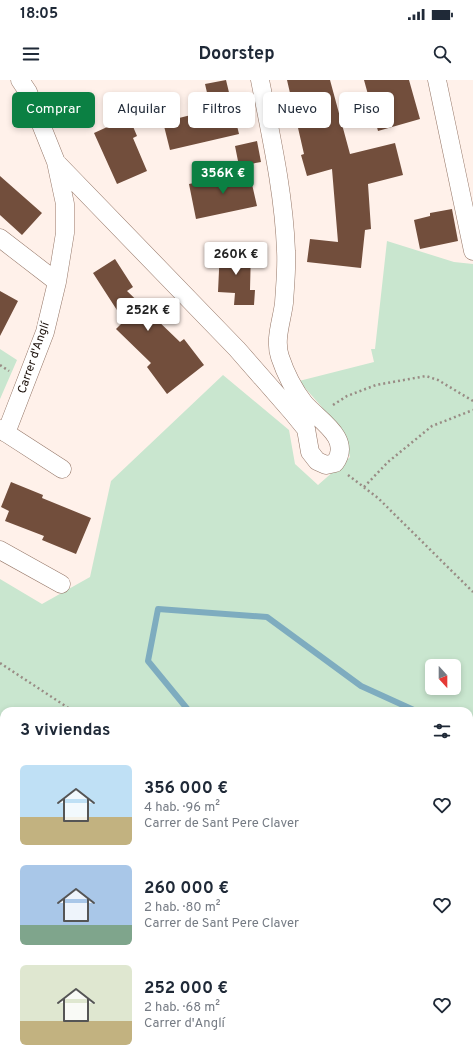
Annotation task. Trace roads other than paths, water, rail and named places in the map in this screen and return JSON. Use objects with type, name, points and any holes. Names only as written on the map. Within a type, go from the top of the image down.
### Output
[{"type":"street","points":[[20,80],[28,92],[56,162],[237,349],[306,429],[310,452],[317,461],[326,465],[335,463],[339,458],[340,450],[333,430],[304,402],[279,356],[278,331],[284,303],[286,252],[276,162],[260,80]]},
{"type":"street","points":[[437,80],[473,251]]},
{"type":"street","name":"Carrer d'Anglí","points":[[3,431],[45,332],[57,282],[65,233],[64,204],[56,162]]},
{"type":"street","points":[[0,238],[57,282]]},
{"type":"street","points":[[3,431],[62,469]]},
{"type":"street","points":[[0,550],[61,584]]},
{"type":"waterway","points":[[186,707],[148,661],[158,609],[267,617],[361,686],[407,707]]}]
